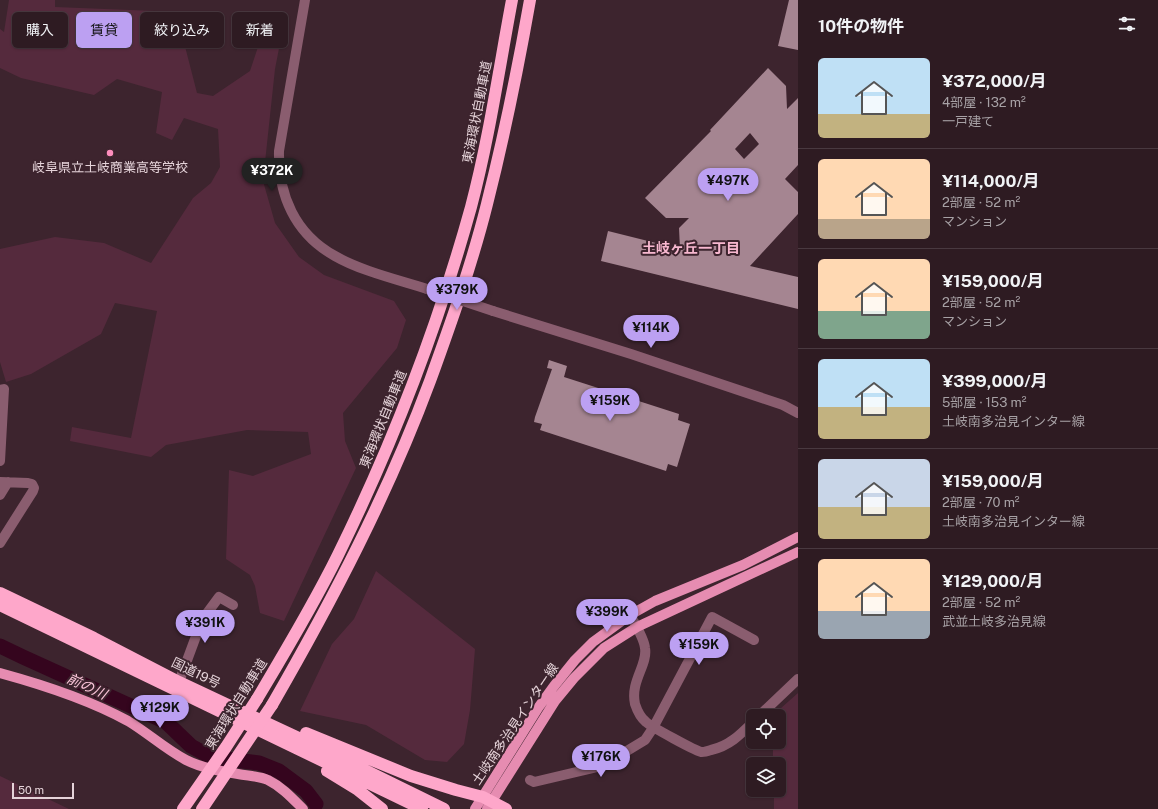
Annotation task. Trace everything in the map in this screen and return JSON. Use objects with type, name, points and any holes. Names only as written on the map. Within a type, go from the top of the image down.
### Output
[{"type":"highway","name":"東海環状自動車道","points":[[183,809],[257,699],[302,623],[338,555],[370,486],[414,380],[431,336],[467,220],[482,164],[512,0]]},
{"type":"highway","points":[[202,809],[272,705],[313,633],[349,564],[382,495],[429,382],[450,324],[486,205],[517,75],[530,0]]},
{"type":"highway","name":"国道19号","points":[[0,593],[94,638],[179,682],[444,809]]},
{"type":"highway","name":"国道19号","points":[[0,604],[422,809]]},
{"type":"highway","points":[[202,702],[214,714],[331,773],[358,790],[382,809]]},
{"type":"highway","points":[[252,716],[277,721],[411,776],[456,790],[506,809]]},
{"type":"main road","name":"土岐南多治見インター線","points":[[487,802],[538,708],[564,672],[593,642],[630,615],[655,601],[743,565],[798,537]]},
{"type":"main road","name":"土岐南多治見インター線","points":[[487,802],[555,701],[574,678],[604,648],[637,627],[798,552]]},
{"type":"main road","points":[[0,673],[90,702],[128,722],[185,760],[200,766],[268,780],[286,792],[303,809]]},
{"type":"main road","points":[[474,809],[487,802]]},
{"type":"street","points":[[305,0],[280,151],[279,167],[281,182],[290,210],[299,225],[322,248],[350,264],[631,354],[783,405],[798,413]]},
{"type":"street","points":[[0,390],[4,389],[0,461]]},
{"type":"street","points":[[0,495],[4,482],[28,483],[32,484],[34,488],[0,543]]},
{"type":"street","points":[[179,682],[202,620],[219,597],[233,605]]},
{"type":"street","points":[[630,615],[646,648],[634,694],[639,714],[645,722],[653,728],[701,752],[717,749],[732,742],[746,729]]},
{"type":"street","points":[[530,780],[534,782],[602,766],[645,740],[653,728],[712,617],[754,640]]},
{"type":"street","points":[[766,709],[798,679]]},
{"type":"shaded area","points":[[9,0],[55,0],[55,7],[155,11],[157,12],[140,12],[140,48],[185,48],[197,93],[213,96],[250,71],[258,48],[279,48],[275,69],[263,181],[275,223],[299,257],[324,275],[394,301],[406,320],[397,348],[343,413],[345,441],[356,468],[284,621],[260,613],[255,586],[250,575],[226,559],[229,470],[253,476],[311,454],[308,432],[247,430],[166,445],[151,457],[70,441],[72,427],[131,438],[157,311],[115,303],[101,334],[31,374],[6,382],[0,362],[0,249],[55,237],[104,243],[151,263],[193,198],[211,183],[220,167],[218,129],[184,118],[172,140],[156,133],[162,92],[117,79],[94,95],[21,78],[0,68],[0,29],[4,32]]},
{"type":"shaded area","points":[[376,571],[475,649],[470,710],[464,744],[447,762],[425,760],[366,725],[300,711],[332,644],[354,619]]},
{"type":"shaded area","points":[[798,693],[798,809],[774,809],[774,797],[786,797],[786,757],[773,757],[773,749],[786,749],[786,709],[780,709]]},
{"type":"shaded area","points":[[0,776],[69,809],[0,809]]},
{"type":"building","points":[[789,0],[798,0],[798,50],[778,46]]},
{"type":"building","points":[[768,68],[786,86],[787,109],[798,98],[798,165],[785,179],[798,192],[798,214],[750,266],[798,277],[798,309],[601,261],[608,231],[680,249],[679,228],[689,218],[666,218],[645,198],[711,131],[710,130]],"holes":[[[750,133],[759,144],[744,159],[735,149]]]},
{"type":"building","points":[[549,360],[567,366],[564,377],[679,414],[678,420],[690,424],[677,467],[668,464],[666,471],[540,430],[542,424],[534,422],[552,369],[547,368]]},
{"type":"waterway","name":"前の川","points":[[0,646],[166,722],[191,746],[211,757],[259,763],[279,771],[306,791],[316,804]]},
{"type":"place","name":"岐阜県立土岐商業高等学校","points":[[110,153]]},
{"type":"district","name":"土岐ヶ丘一丁目","points":[[691,248]]}]
